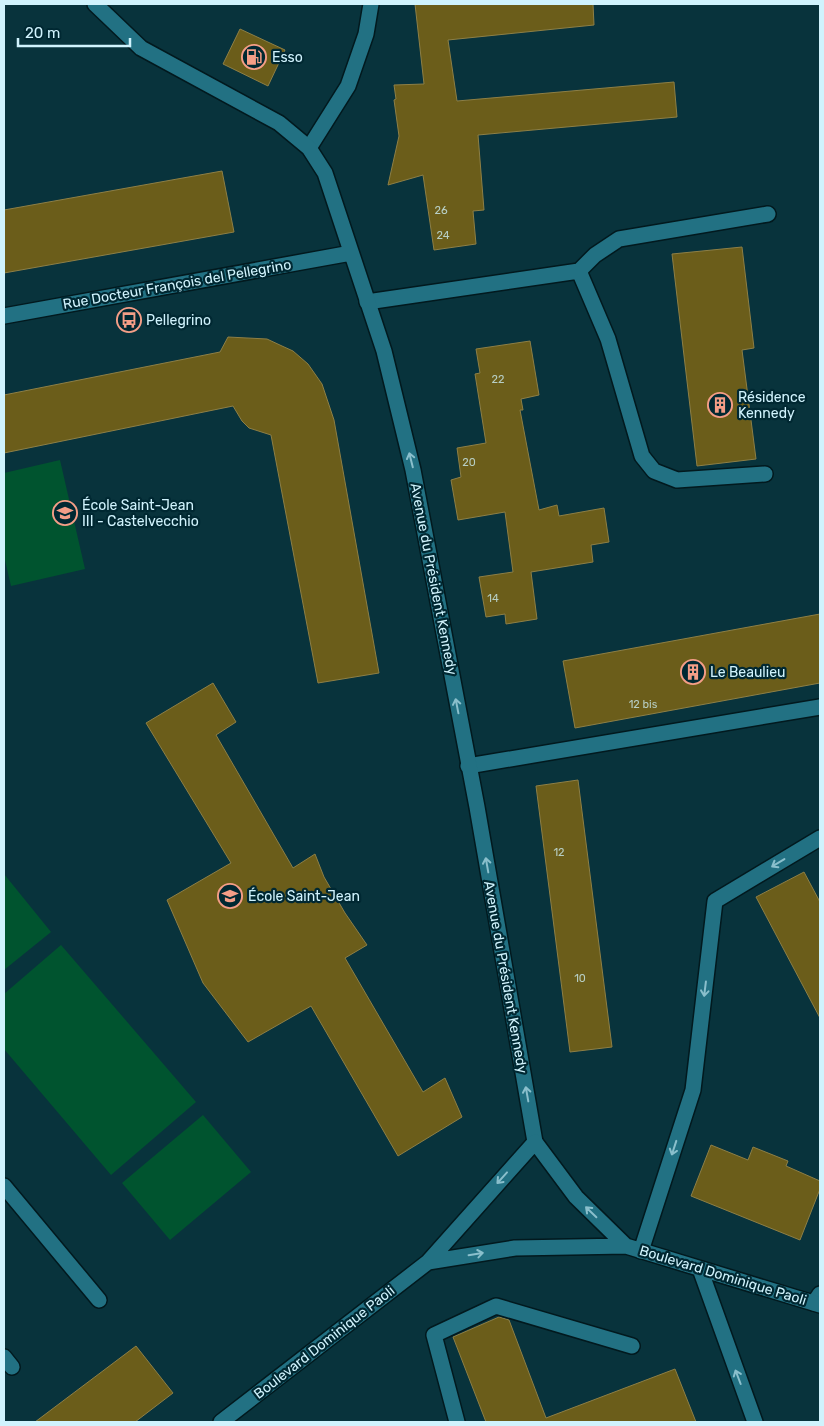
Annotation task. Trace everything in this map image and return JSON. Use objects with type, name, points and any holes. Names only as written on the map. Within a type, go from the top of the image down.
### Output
[{"type":"street","name":"Avenue du Président Kennedy","points":[[95,4],[141,48],[279,123],[309,148],[324,173],[384,351],[413,470],[535,1142],[576,1197],[626,1246]]},
{"type":"street","points":[[309,148],[348,86],[366,34],[371,4]]},
{"type":"street","points":[[367,302],[579,271],[595,255],[619,239],[768,214]]},
{"type":"street","name":"Rue Docteur François del Pellegrino","points":[[4,316],[351,253]]},
{"type":"street","points":[[579,271],[608,339],[642,456],[654,471],[677,480],[765,474]]},
{"type":"street","points":[[468,766],[820,707]]},
{"type":"street","points":[[641,1251],[693,1090],[715,901],[820,838]]},
{"type":"street","name":"Boulevard Dominique Paoli","points":[[221,1422],[428,1262],[535,1142]]},
{"type":"street","points":[[4,1186],[99,1300]]},
{"type":"street","points":[[428,1262],[515,1248],[626,1246]]},
{"type":"street","name":"Boulevard Dominique Paoli","points":[[626,1246],[700,1269],[818,1300]]},
{"type":"street","points":[[700,1269],[755,1422]]},
{"type":"street","points":[[457,1422],[434,1335],[496,1306],[632,1346]]},
{"type":"green space","points":[[60,460],[85,569],[11,586],[4,556],[4,473]]},
{"type":"green space","points":[[4,874],[51,932],[4,970]]},
{"type":"green space","points":[[61,945],[196,1102],[111,1175],[4,1049],[4,994]]},
{"type":"green space","points":[[203,1115],[251,1172],[170,1240],[122,1183]]},
{"type":"building","points":[[415,4],[593,4],[594,25],[448,40],[457,101],[674,82],[677,117],[478,135],[484,210],[473,211],[476,244],[434,250],[423,175],[388,185],[399,136],[394,85],[424,84]]},
{"type":"building","name":"Esso","points":[[240,29],[285,50],[268,86],[223,64]]},
{"type":"building","points":[[222,171],[234,232],[4,273],[4,210]]},
{"type":"building","name":"Résidence Kennedy","points":[[742,247],[754,348],[742,350],[756,459],[697,466],[672,254]]},
{"type":"building","points":[[228,337],[267,339],[293,351],[308,364],[322,384],[334,420],[379,673],[318,683],[271,435],[249,428],[242,421],[233,406],[4,453],[4,395],[220,352]]},
{"type":"building","points":[[530,341],[539,395],[521,399],[523,410],[520,410],[539,510],[557,505],[559,516],[604,508],[609,542],[591,545],[593,562],[531,572],[537,619],[506,624],[505,614],[486,617],[479,577],[513,572],[505,512],[458,520],[451,480],[461,477],[457,448],[486,443],[475,374],[480,373],[476,349]]},
{"type":"building","name":"Le Beaulieu","points":[[820,614],[820,683],[575,728],[563,661]]},
{"type":"building","points":[[213,683],[236,722],[216,735],[293,868],[315,854],[324,877],[367,945],[345,958],[423,1092],[445,1078],[462,1117],[398,1156],[311,1006],[248,1042],[203,983],[167,900],[231,863],[146,723]]},
{"type":"building","points":[[578,780],[612,1047],[570,1052],[536,786]]},
{"type":"building","points":[[804,872],[820,902],[820,1018],[756,897]]},
{"type":"building","points":[[711,1145],[748,1160],[753,1147],[788,1161],[786,1166],[820,1181],[820,1189],[800,1240],[691,1196]]},
{"type":"building","points":[[499,1317],[509,1320],[546,1418],[675,1369],[696,1422],[486,1422],[453,1337]]},
{"type":"building","points":[[136,1346],[173,1393],[135,1422],[35,1422]]},
{"type":"place","name":"Esso","points":[[254,57]]},
{"type":"place","name":"Pellegrino","points":[[129,320]]},
{"type":"place","name":"Résidence Kennedy","points":[[720,405]]},
{"type":"place","name":"École Saint-Jean III - Castelvecchio","points":[[65,513]]},
{"type":"place","name":"Le Beaulieu","points":[[693,672]]},
{"type":"place","name":"École Saint-Jean","points":[[230,896]]}]
